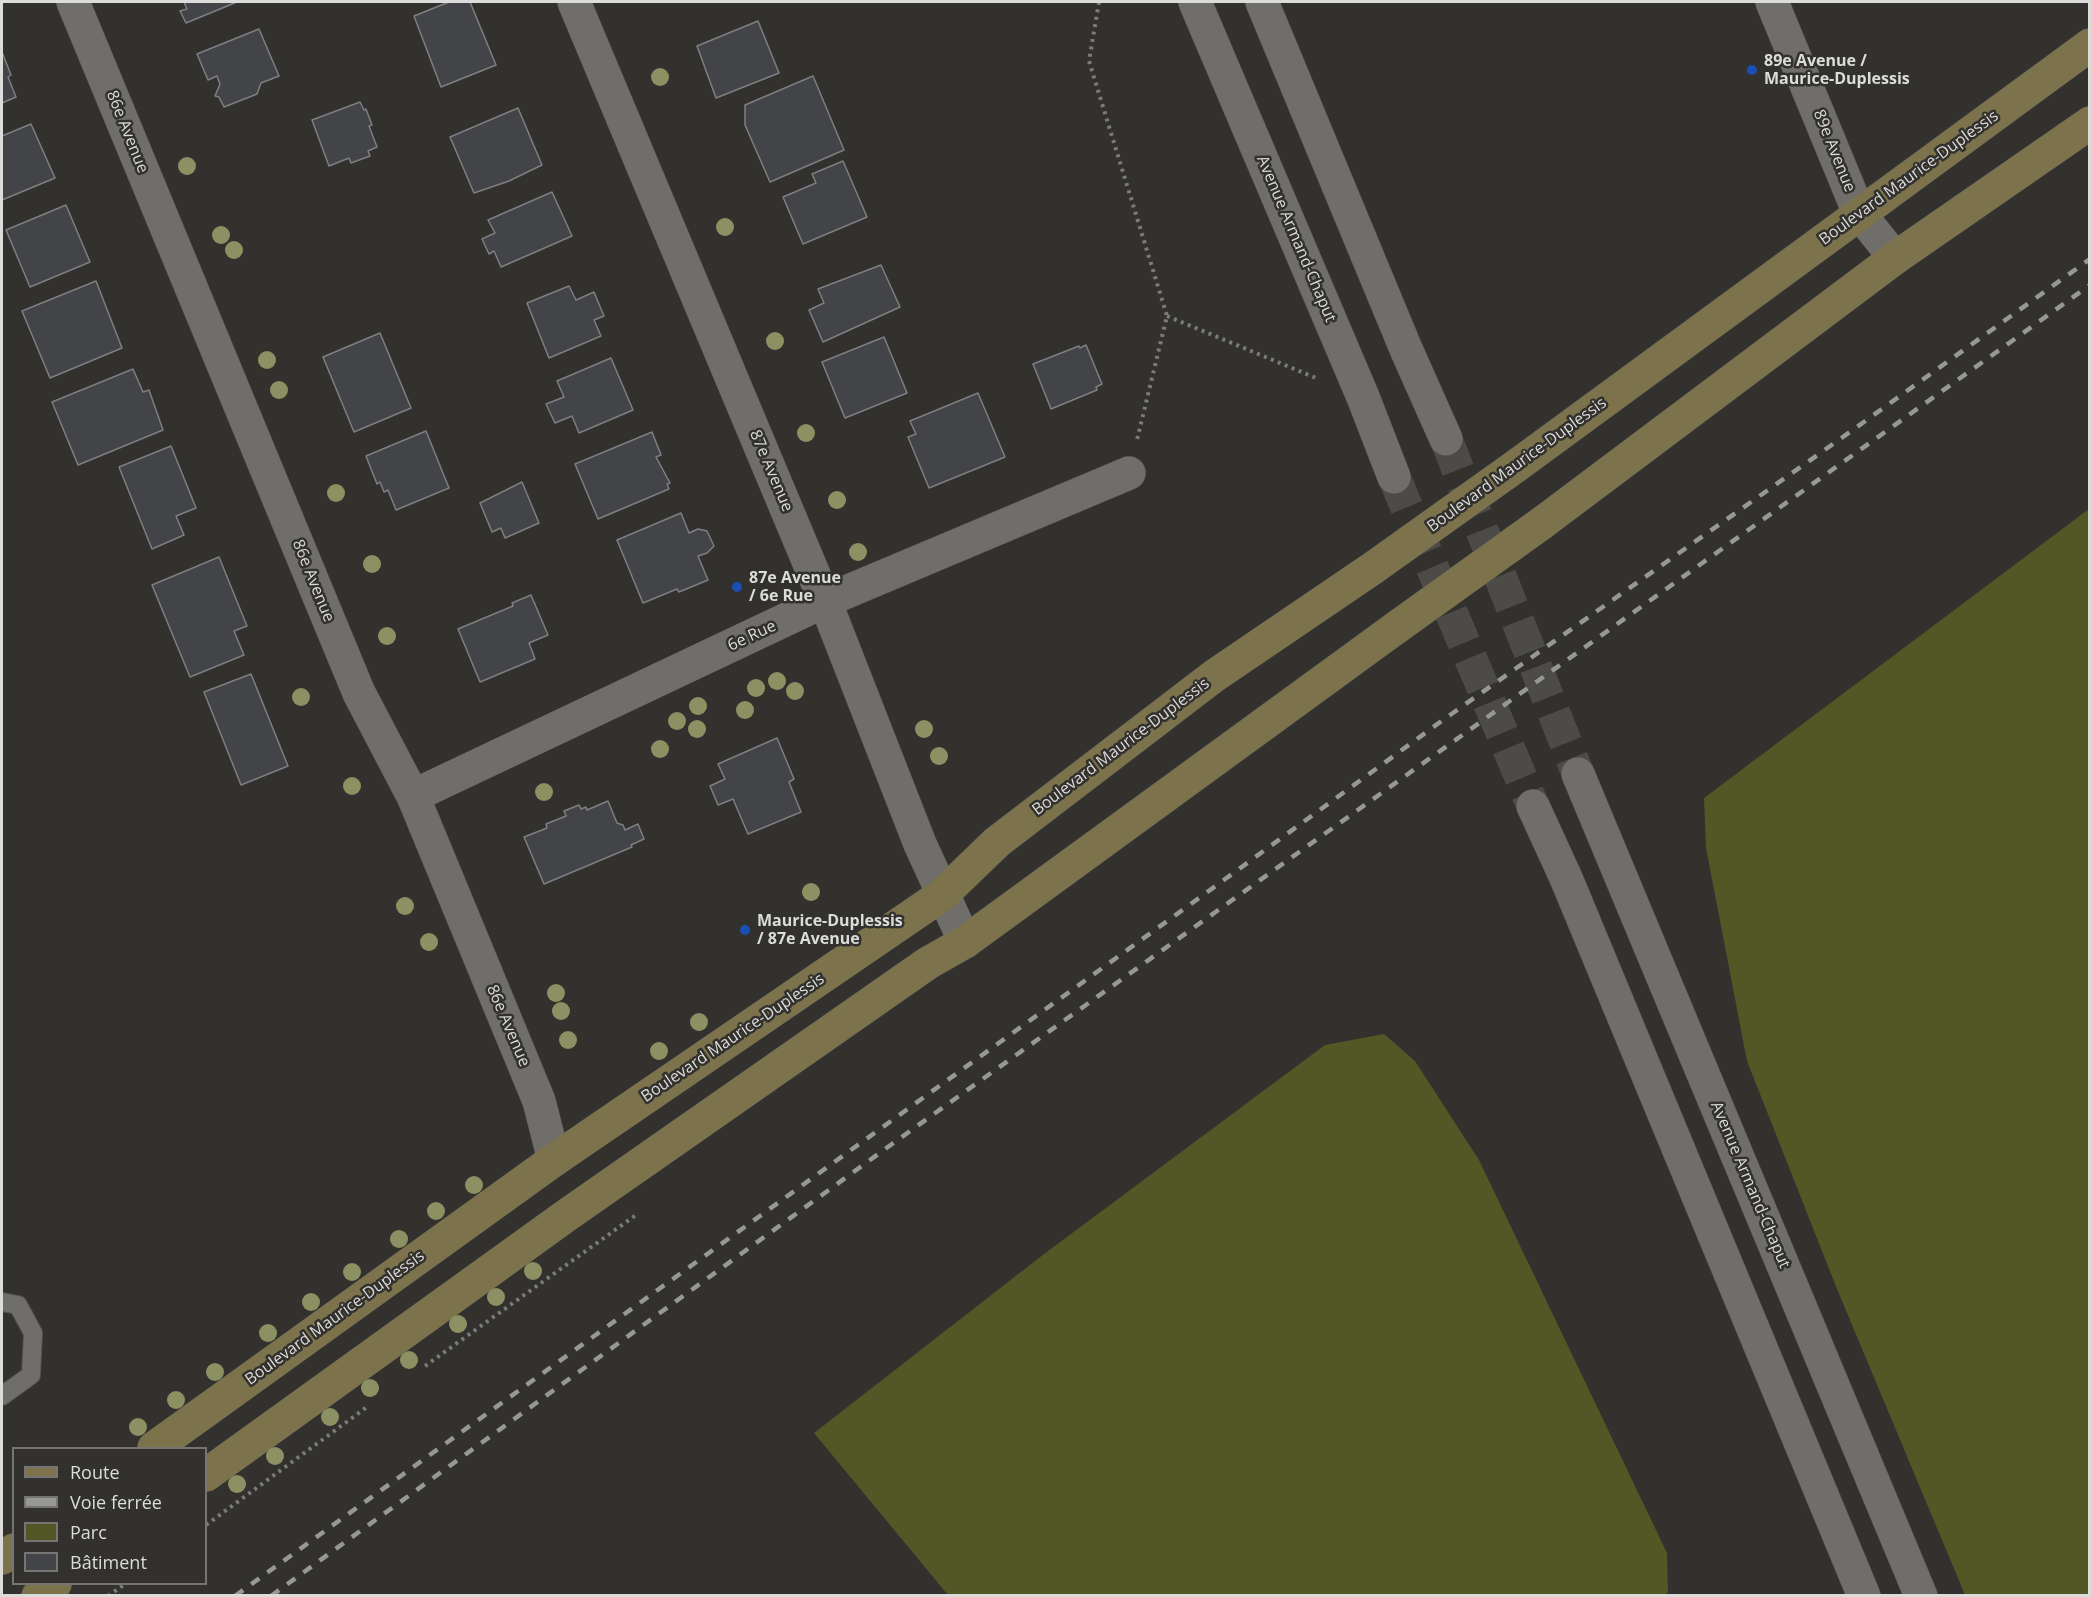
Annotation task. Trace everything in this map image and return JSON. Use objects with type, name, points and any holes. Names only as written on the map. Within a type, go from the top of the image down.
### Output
[{"type":"street","name":"86e Avenue","points":[[73,2],[359,693],[413,796],[539,1101],[554,1160]]},
{"type":"street","name":"87e Avenue","points":[[574,2],[825,601],[916,834],[965,942]]},
{"type":"street","name":"Avenue Armand-Chaput","points":[[1195,2],[1363,397],[1394,477]]},
{"type":"street","points":[[1262,2],[1406,349],[1446,439]]},
{"type":"street","name":"89e Avenue","points":[[1772,2],[1859,213],[1895,258]]},
{"type":"street","name":"Boulevard Maurice-Duplessis","points":[[157,1447],[554,1160],[942,895],[997,842],[1214,676],[1373,568],[1516,466],[2090,45]]},
{"type":"street","points":[[207,1474],[567,1215],[928,963],[965,942],[1542,523],[1895,258],[2090,123]]},
{"type":"street","name":"6e Rue","points":[[413,796],[825,601],[1129,473]]},
{"type":"street","name":"Avenue Armand-Chaput","points":[[1578,774],[1922,1596]]},
{"type":"street","points":[[1533,806],[1571,890],[1864,1596]]},
{"type":"street","points":[[38,1596],[54,1585]]},
{"type":"lane","points":[[2,1302],[18,1305],[33,1333],[31,1375],[2,1396]]},
{"type":"path","points":[[1099,2],[1089,61],[1167,316],[1129,473]]},
{"type":"path","points":[[1167,316],[1363,397]]},
{"type":"path","points":[[108,1596],[124,1585]]},
{"type":"green space","points":[[2089,509],[2089,1595],[1965,1595],[1837,1289],[1747,1061],[1706,848],[1704,798]]},
{"type":"green space","points":[[1384,1034],[1415,1061],[1479,1160],[1667,1553],[1668,1592],[1666,1595],[948,1595],[814,1433],[1044,1254],[1325,1045]]},
{"type":"building","points":[[184,2],[237,2],[186,23],[180,11],[187,9]]},
{"type":"building","points":[[449,2],[470,2],[496,65],[441,87],[414,16]]},
{"type":"building","points":[[758,21],[779,73],[716,98],[697,46]]},
{"type":"building","points":[[259,29],[279,76],[261,83],[257,94],[224,107],[219,97],[215,96],[220,84],[217,76],[208,80],[197,54]]},
{"type":"building","points":[[2,52],[16,97],[2,103]]},
{"type":"building","points":[[813,76],[844,150],[770,182],[745,125],[745,105]]},
{"type":"building","points":[[360,102],[364,110],[366,109],[372,125],[369,126],[377,147],[368,151],[370,156],[351,163],[349,158],[329,166],[312,120]]},
{"type":"building","points":[[518,108],[542,165],[509,181],[474,193],[450,137]]},
{"type":"building","points":[[31,124],[55,178],[2,200],[2,136]]},
{"type":"building","points":[[843,161],[867,217],[803,244],[783,197],[816,183],[812,174]]},
{"type":"building","points":[[552,192],[572,236],[501,267],[494,251],[489,254],[482,239],[495,233],[488,220]]},
{"type":"building","points":[[66,205],[90,262],[30,287],[6,230]]},
{"type":"building","points":[[881,265],[900,307],[823,342],[809,310],[824,303],[818,289]]},
{"type":"building","points":[[96,281],[122,348],[50,378],[22,311]]},
{"type":"building","points":[[569,286],[576,300],[594,292],[604,316],[594,320],[601,336],[549,358],[527,303]]},
{"type":"building","points":[[380,333],[411,408],[354,432],[323,357]]},
{"type":"building","points":[[884,337],[907,393],[845,418],[822,362]]},
{"type":"building","points":[[1086,345],[1102,384],[1096,387],[1097,390],[1051,409],[1033,364]]},
{"type":"building","points":[[611,358],[633,410],[579,433],[572,416],[555,423],[546,404],[564,397],[557,381]]},
{"type":"building","points":[[133,369],[143,392],[149,390],[163,430],[78,465],[52,402]]},
{"type":"building","points":[[978,393],[1005,457],[929,488],[908,437],[916,434],[910,421]]},
{"type":"building","points":[[426,431],[449,488],[396,510],[388,490],[384,492],[380,482],[377,484],[366,456]]},
{"type":"building","points":[[652,432],[661,455],[656,457],[670,483],[667,484],[669,489],[598,519],[575,464]]},
{"type":"building","points":[[171,446],[196,508],[176,516],[184,535],[152,549],[119,467]]},
{"type":"building","points":[[522,482],[539,523],[505,538],[501,528],[492,532],[480,503]]},
{"type":"building","points":[[681,513],[689,533],[698,529],[707,531],[714,546],[707,553],[698,556],[708,580],[679,592],[677,589],[643,603],[617,540]]},
{"type":"building","points":[[219,557],[247,626],[234,631],[244,655],[190,677],[152,585]]},
{"type":"building","points":[[531,595],[548,635],[529,643],[535,659],[480,682],[458,629],[513,606],[512,603]]},
{"type":"building","points":[[251,674],[288,766],[241,785],[204,692]]},
{"type":"building","points":[[777,738],[794,779],[789,782],[801,812],[748,834],[733,799],[718,805],[710,786],[725,779],[718,764]]},
{"type":"building","points":[[608,801],[617,823],[623,825],[625,830],[638,824],[644,839],[631,845],[632,847],[544,884],[524,837],[547,828],[546,824],[566,816],[564,811],[579,805],[581,809],[586,807],[587,810]]},
{"type":"tunnel","points":[[1446,439],[1578,774]]},
{"type":"tunnel","points":[[1394,477],[1533,806]]},
{"type":"railway","points":[[235,1596],[1443,720],[2090,259]]},
{"type":"railway","points":[[271,1596],[892,1144],[2090,285]]},
{"type":"place","name":"89e Avenue / Maurice-Duplessis","points":[[1752,70]]},
{"type":"place","name":"87e Avenue / 6e Rue","points":[[737,587]]},
{"type":"place","name":"Maurice-Duplessis / 87e Avenue","points":[[745,930]]}]
